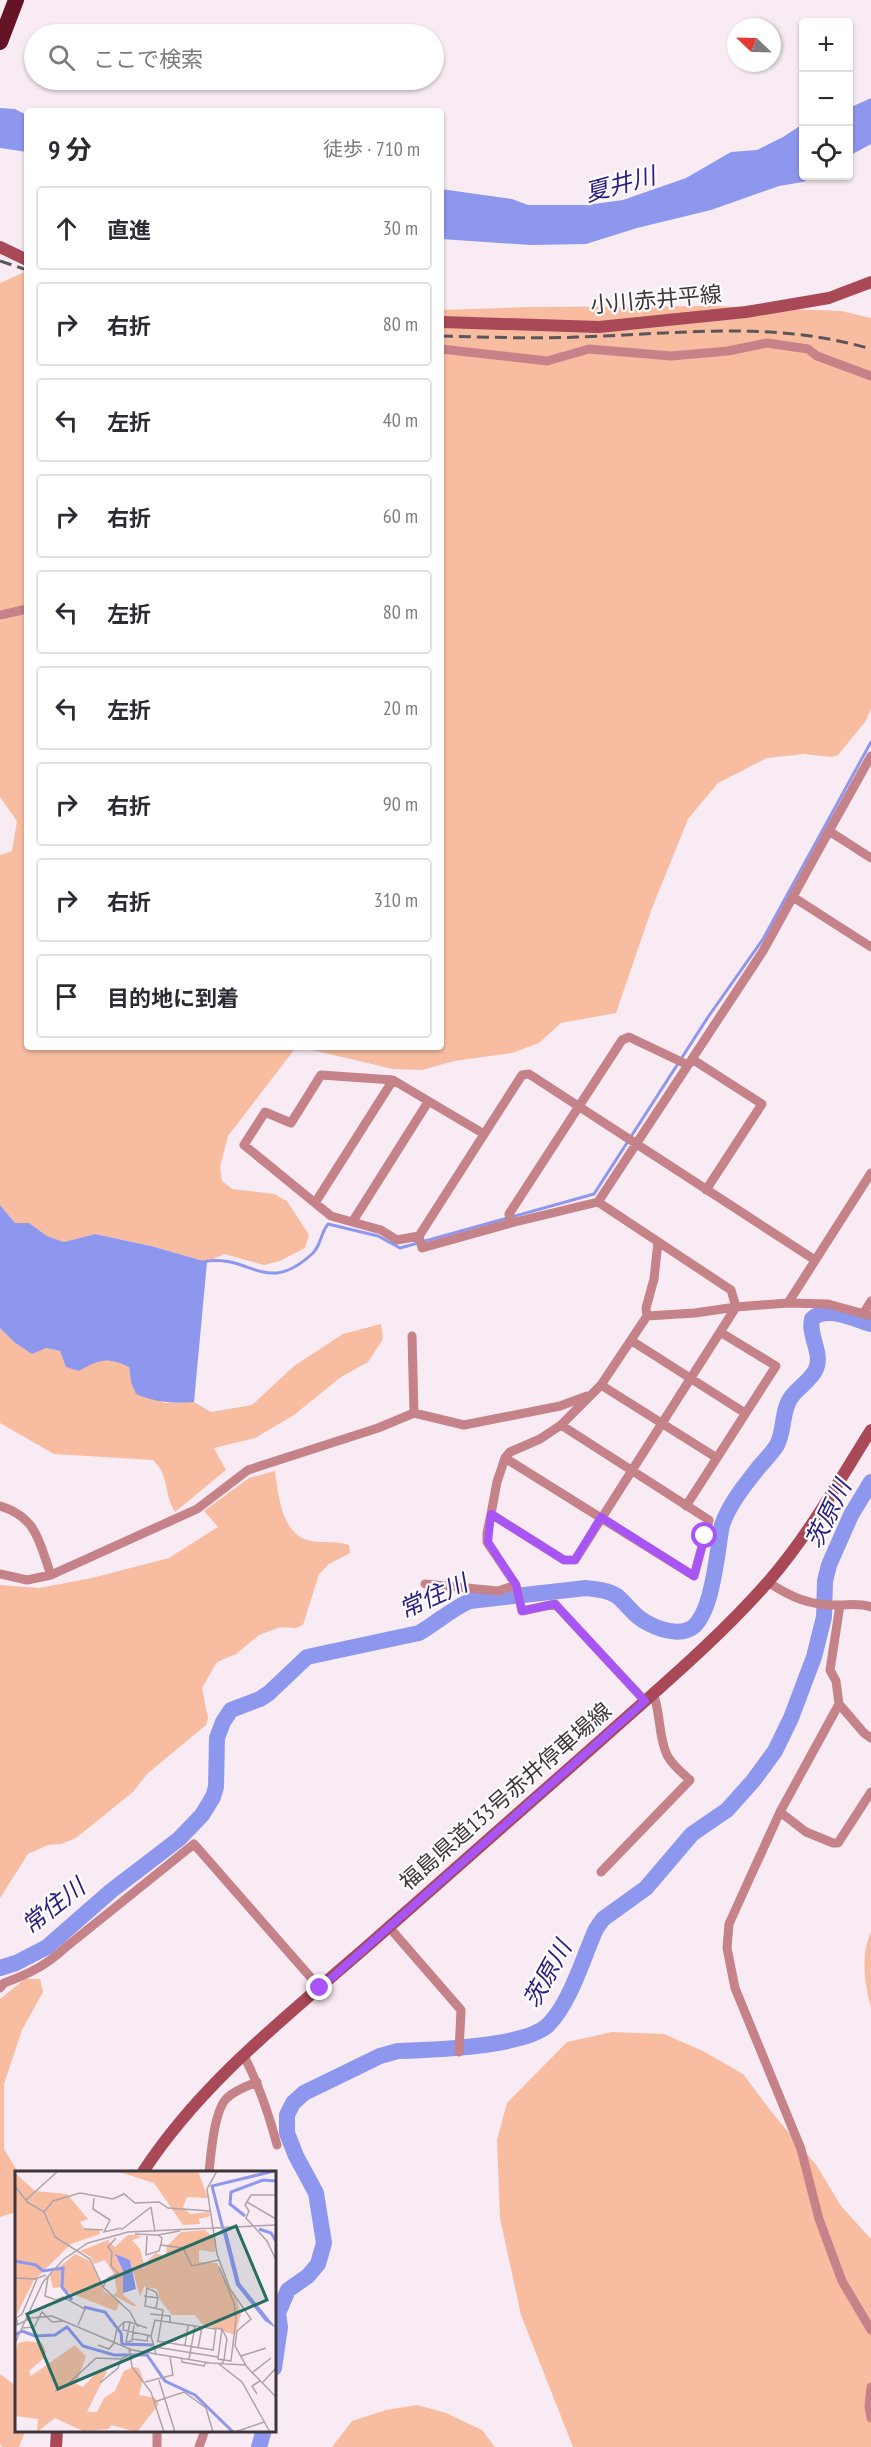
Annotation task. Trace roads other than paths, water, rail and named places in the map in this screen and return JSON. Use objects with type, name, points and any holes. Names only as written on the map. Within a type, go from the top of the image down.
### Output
[{"type":"highway","points":[[0,42],[16,0]]},
{"type":"main road","points":[[0,247],[24,259]]},
{"type":"main road","name":"小川赤井平線","points":[[444,322],[599,327],[746,312],[829,298],[871,282]]},
{"type":"main road","name":"福島県道133号赤井停車場線","points":[[144,2171],[162,2143],[201,2098],[244,2056],[720,1632],[768,1582],[794,1548],[871,1430]]},
{"type":"main road","points":[[56,2447],[57,2432]]},
{"type":"street","points":[[444,349],[548,361],[589,349],[671,356],[729,351],[766,343],[807,349],[818,356],[871,376]]},
{"type":"street","points":[[0,615],[24,610]]},
{"type":"street","points":[[598,1202],[631,1141],[764,951],[869,763]]},
{"type":"street","points":[[829,831],[871,858]]},
{"type":"street","points":[[793,897],[871,947]]},
{"type":"street","points":[[510,1219],[578,1107],[622,1040],[629,1037],[685,1062],[762,1104],[706,1190]]},
{"type":"street","points":[[491,1514],[564,1560],[575,1560],[736,1306],[731,1290],[598,1202],[510,1219],[422,1248],[420,1241],[522,1075],[529,1074],[815,1260]]},
{"type":"street","points":[[420,1241],[397,1240],[381,1230],[331,1216],[244,1145],[265,1112],[291,1123],[321,1076],[393,1080],[484,1134]]},
{"type":"street","points":[[315,1203],[393,1080]]},
{"type":"street","points":[[353,1221],[428,1102]]},
{"type":"street","points":[[788,1303],[871,1173]]},
{"type":"street","points":[[601,1872],[690,1780],[666,1753],[649,1697],[555,1604],[522,1611],[517,1588],[488,1542],[497,1482],[505,1458],[510,1452],[540,1439],[561,1425],[601,1385],[632,1341],[646,1316],[654,1279],[658,1242]]},
{"type":"street","points":[[646,1316],[788,1303],[828,1304],[867,1315],[871,1301]]},
{"type":"street","points":[[686,1506],[776,1366],[720,1332]]},
{"type":"street","points":[[412,1336],[414,1413]]},
{"type":"street","points":[[632,1341],[745,1413]]},
{"type":"street","points":[[601,1385],[717,1458]]},
{"type":"street","points":[[0,1574],[27,1580],[51,1575],[196,1509],[248,1470],[378,1428],[414,1413],[465,1425],[560,1406],[593,1394]]},
{"type":"street","points":[[505,1458],[694,1576],[709,1520],[561,1425]]},
{"type":"street","points":[[0,1506],[14,1510],[30,1522],[51,1575]]},
{"type":"street","points":[[768,1582],[785,1594],[814,1603],[862,1604],[871,1607]]},
{"type":"street","points":[[425,1584],[498,1591],[517,1588]]},
{"type":"street","points":[[838,1605],[830,1670],[836,1681],[839,1704],[871,1738]]},
{"type":"street","points":[[839,1704],[780,1812],[729,1924],[727,1948],[735,1988],[801,2149],[819,2219],[834,2260],[842,2281],[871,2330]]},
{"type":"street","points":[[780,1812],[806,1832],[838,1843],[871,1792]]},
{"type":"street","points":[[0,1988],[4,1983],[39,1970],[194,1844],[320,1988]]},
{"type":"street","points":[[389,1927],[461,2010],[459,2052]]},
{"type":"street","points":[[244,2056],[257,2082],[271,2120],[277,2145]]},
{"type":"street","points":[[209,2171],[215,2132],[223,2102],[237,2091],[257,2082]]},
{"type":"street","points":[[871,2387],[869,2406],[871,2418]]},
{"type":"street","points":[[199,2447],[204,2432]]},
{"type":"water","points":[[871,98],[871,144],[853,154],[853,126],[853,106]]},
{"type":"water","points":[[0,108],[15,109],[24,114],[24,152],[0,148]]},
{"type":"water","points":[[799,127],[799,180],[807,180],[779,186],[711,210],[637,228],[586,244],[530,245],[444,239],[444,189],[512,199],[528,205],[587,205],[623,200],[686,178],[731,152],[757,150]]},
{"type":"water","points":[[0,1205],[15,1223],[29,1223],[47,1236],[64,1242],[95,1234],[151,1246],[207,1262],[194,1402],[164,1402],[136,1394],[131,1382],[129,1367],[104,1361],[79,1371],[66,1367],[60,1351],[46,1348],[32,1354],[14,1342],[0,1328]]},
{"type":"waterway","points":[[203,1262],[219,1261],[269,1273],[282,1272],[296,1266],[313,1253],[328,1224],[378,1236],[400,1248],[594,1194],[708,1017],[763,939],[871,742]]},
{"type":"waterway","name":"常住川","points":[[0,1968],[16,1963],[47,1947],[111,1891],[179,1839],[202,1815],[213,1797],[216,1787],[217,1738],[231,1710],[260,1699],[269,1693],[307,1657],[419,1633],[470,1601],[586,1588],[613,1594],[640,1619],[655,1627],[675,1632],[693,1627],[700,1619],[710,1595],[725,1517],[743,1488],[777,1445],[789,1402],[816,1369],[818,1357],[812,1332],[812,1319],[818,1315],[832,1313],[871,1324]]},
{"type":"waterway","name":"茨原川","points":[[276,2354],[280,2327],[278,2313],[288,2290],[308,2276],[318,2264],[324,2243],[316,2193],[296,2156],[287,2133],[287,2115],[293,2103],[304,2093],[380,2056],[398,2051],[478,2046],[500,2042],[538,2032],[549,2024],[564,2004],[596,1929],[603,1919],[646,1888],[692,1834],[727,1810],[753,1781],[775,1751],[791,1718],[814,1657],[824,1617],[825,1581],[829,1565],[851,1515],[871,1482]]},
{"type":"waterway","name":"茨原川","points":[[259,2447],[263,2432]]},
{"type":"railway","points":[[0,261],[24,269]]},
{"type":"railway","points":[[444,336],[543,338],[725,331],[762,332],[798,334],[871,349]]},
{"type":"water label","name":"夏井川","points":[[620,184]]}]
